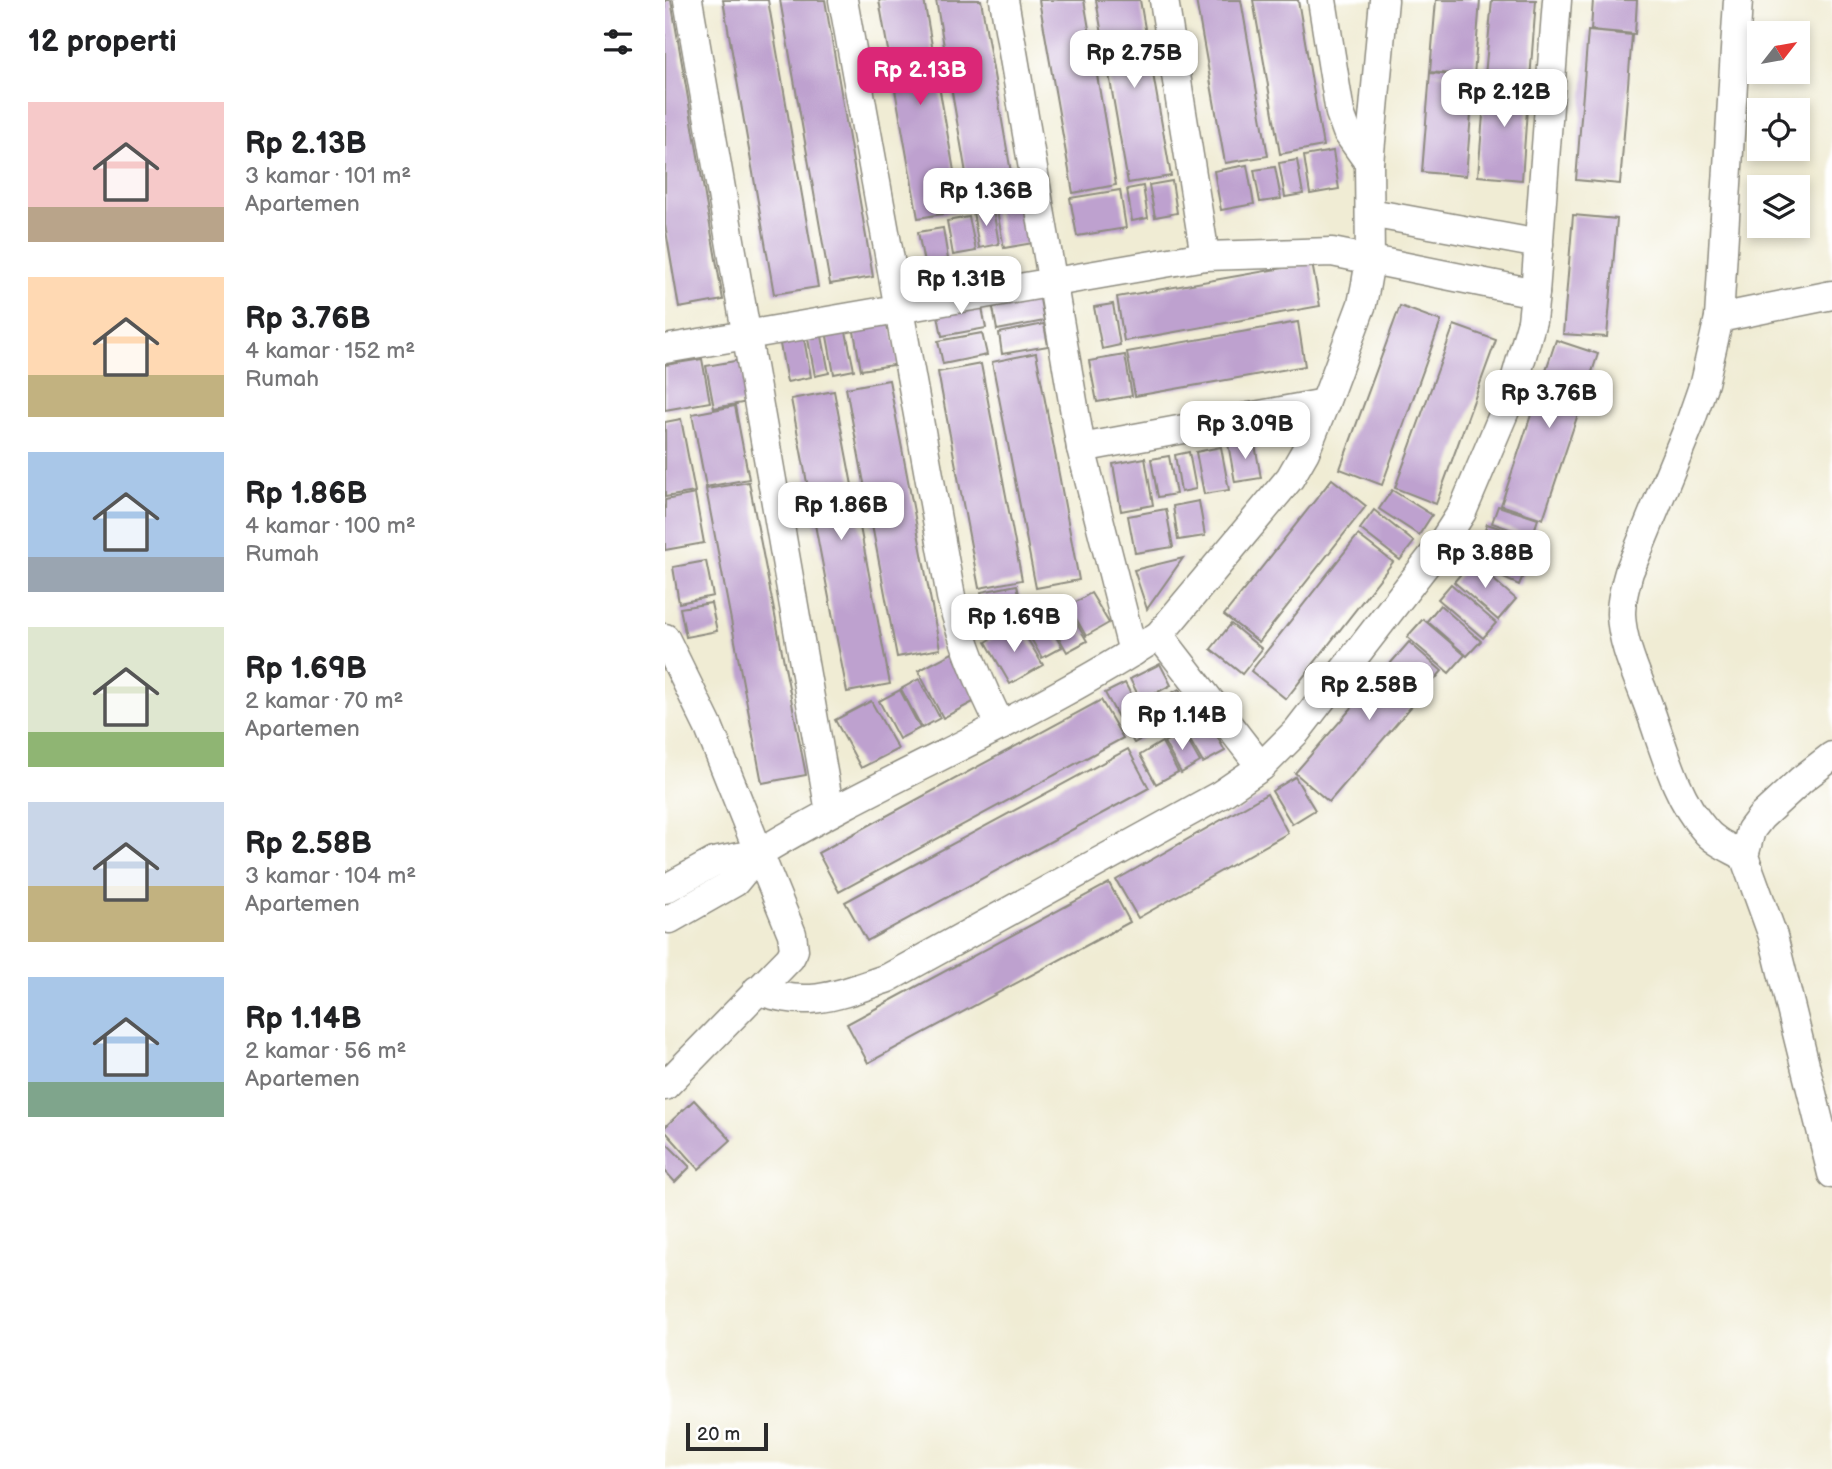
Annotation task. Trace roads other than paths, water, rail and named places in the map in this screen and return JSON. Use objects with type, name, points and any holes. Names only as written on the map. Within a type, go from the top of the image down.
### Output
[{"type":"street","points":[[688,0],[830,812]]},
{"type":"street","points":[[843,0],[951,597],[975,676],[1001,726]]},
{"type":"street","points":[[1004,0],[1081,448],[1133,652]]},
{"type":"street","points":[[1164,0],[1206,256]]},
{"type":"street","points":[[1322,0],[1340,113],[1347,132],[1370,163]]},
{"type":"street","points":[[665,888],[714,862],[759,853],[830,812],[1001,726],[1159,635],[1290,478],[1305,452],[1362,304],[1370,260],[1370,163],[1384,0]]},
{"type":"street","points":[[757,990],[777,998],[810,1001],[836,996],[888,978],[1220,795],[1261,767],[1297,731],[1440,546],[1462,512],[1509,401],[1532,321],[1557,0]]},
{"type":"street","points":[[1738,0],[1719,318],[1704,383],[1629,572],[1622,595],[1621,615],[1633,664],[1677,784],[1690,810],[1716,841],[1744,856]]},
{"type":"street","points":[[1370,213],[1539,244]]},
{"type":"street","points":[[665,349],[1206,256],[1332,252],[1535,293]]},
{"type":"street","points":[[1719,318],[1832,295]]},
{"type":"street","points":[[1081,448],[1325,403]]},
{"type":"street","points":[[1159,635],[1261,767]]},
{"type":"street","points":[[665,638],[709,728],[788,922],[794,943],[790,958],[665,1086]]},
{"type":"street","points":[[1832,756],[1801,779],[1761,817],[1751,830],[1744,856],[1773,936],[1832,1174]]},
{"type":"street","points":[[667,919],[735,882],[759,853]]}]
